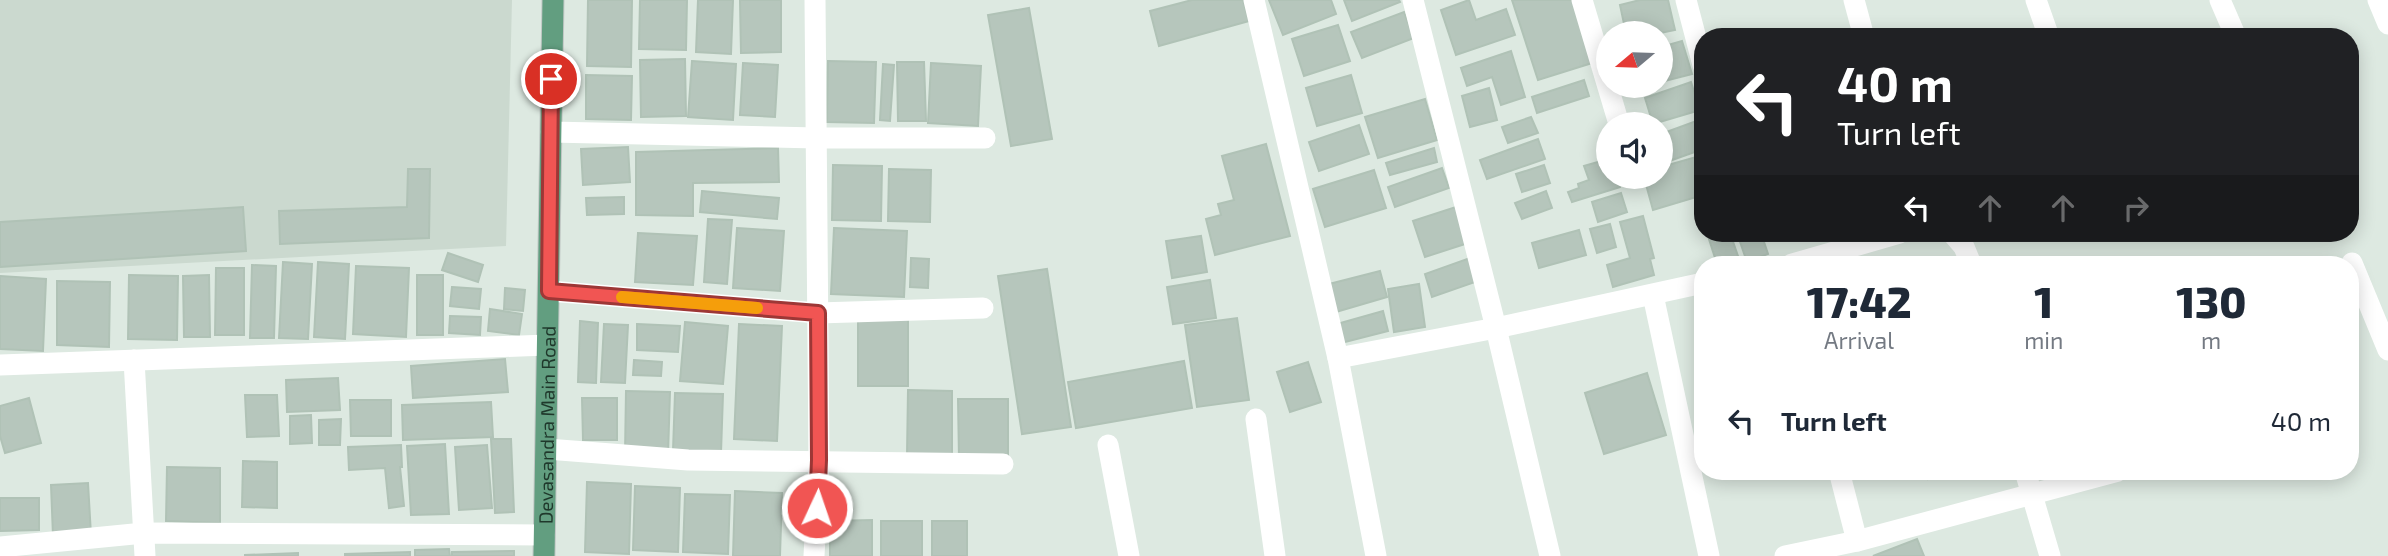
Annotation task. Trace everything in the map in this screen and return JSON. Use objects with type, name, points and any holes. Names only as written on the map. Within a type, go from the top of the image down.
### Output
[{"type":"main road","name":"Devasandra Main Road","points":[[544,546],[553,0]]},
{"type":"street","points":[[814,556],[819,460],[815,0]]},
{"type":"street","points":[[1254,0],[1338,358],[1376,556]]},
{"type":"street","points":[[1413,0],[1496,328],[1550,556]]},
{"type":"street","points":[[1582,0],[1615,112]]},
{"type":"street","points":[[1686,0],[1694,31]]},
{"type":"street","points":[[1854,0],[1862,28]]},
{"type":"street","points":[[2036,0],[2046,28]]},
{"type":"street","points":[[2220,0],[2232,28]]},
{"type":"street","points":[[2378,0],[2388,24]]},
{"type":"street","points":[[551,132],[817,138],[985,138]]},
{"type":"street","points":[[1820,256],[1869,242]]},
{"type":"street","points":[[2359,280],[2388,350]]},
{"type":"street","points":[[1338,358],[1496,328],[1694,284]]},
{"type":"street","points":[[549,291],[818,313],[983,308]]},
{"type":"street","points":[[1653,295],[1709,556]]},
{"type":"street","points":[[0,365],[547,345]]},
{"type":"street","points":[[134,360],[145,556]]},
{"type":"street","points":[[1256,419],[1275,556]]},
{"type":"street","points":[[1108,445],[1129,556]]},
{"type":"street","points":[[547,449],[688,460],[1003,464]]},
{"type":"street","points":[[1841,480],[1857,541]]},
{"type":"street","points":[[2028,480],[2050,556]]},
{"type":"street","points":[[1786,556],[1857,541],[2086,480]]},
{"type":"street","points":[[0,547],[144,533],[544,546]]},
{"type":"shaded area","points":[[0,0],[512,0],[506,246],[0,273]]},
{"type":"building","points":[[588,0],[632,0],[631,67],[587,66]]},
{"type":"building","points":[[640,0],[687,0],[686,50],[639,49]]},
{"type":"building","points":[[698,0],[733,0],[731,54],[696,52]]},
{"type":"building","points":[[740,0],[781,0],[781,52],[741,53]]},
{"type":"building","points":[[1192,0],[1243,0],[1249,21],[1159,46],[1150,11]]},
{"type":"building","points":[[1269,0],[1331,0],[1336,14],[1283,35]]},
{"type":"building","points":[[1344,0],[1399,0],[1400,2],[1352,21]]},
{"type":"building","points":[[1469,0],[1476,20],[1506,9],[1515,35],[1456,55],[1441,10]]},
{"type":"building","points":[[1512,0],[1572,0],[1592,63],[1538,80]]},
{"type":"building","points":[[1640,0],[1668,0],[1673,21],[1623,21],[1620,5]]},
{"type":"building","points":[[1029,8],[1052,139],[1011,146],[988,15]]},
{"type":"building","points":[[1404,12],[1414,38],[1362,58],[1351,32]]},
{"type":"building","points":[[1338,25],[1350,61],[1304,76],[1292,39]]},
{"type":"building","points":[[1682,41],[1692,74],[1673,79],[1673,44]]},
{"type":"building","points":[[1511,51],[1525,97],[1501,105],[1492,77],[1467,86],[1461,68]]},
{"type":"building","points":[[685,59],[686,116],[641,117],[640,60]]},
{"type":"building","points":[[692,61],[736,64],[733,120],[688,117]]},
{"type":"building","points":[[828,61],[876,62],[874,123],[827,122]]},
{"type":"building","points":[[897,62],[924,62],[926,121],[898,121]]},
{"type":"building","points":[[743,63],[778,65],[775,117],[740,115]]},
{"type":"building","points":[[931,63],[981,66],[978,126],[928,123]]},
{"type":"building","points":[[883,64],[894,65],[890,121],[880,120]]},
{"type":"building","points":[[586,75],[632,76],[631,120],[586,119]]},
{"type":"building","points":[[1351,75],[1362,113],[1317,126],[1306,88]]},
{"type":"building","points":[[1584,80],[1589,96],[1537,113],[1532,97]]},
{"type":"building","points":[[1691,82],[1694,112],[1673,118],[1673,112],[1649,112],[1645,98],[1673,98],[1673,88]]},
{"type":"building","points":[[1489,88],[1497,120],[1470,127],[1462,96]]},
{"type":"building","points":[[1425,99],[1437,140],[1378,158],[1365,117]]},
{"type":"building","points":[[1531,117],[1538,133],[1508,143],[1502,127]]},
{"type":"building","points":[[1694,122],[1694,152],[1673,160],[1673,130]]},
{"type":"building","points":[[1359,125],[1369,154],[1319,171],[1309,142]]},
{"type":"building","points":[[1538,139],[1545,159],[1487,179],[1480,160]]},
{"type":"building","points":[[1266,144],[1290,236],[1215,255],[1206,219],[1221,215],[1218,204],[1234,200],[1222,156]]},
{"type":"building","points":[[628,147],[630,182],[583,185],[581,149]]},
{"type":"building","points":[[778,148],[779,182],[693,183],[693,216],[636,215],[636,152]]},
{"type":"building","points":[[1434,148],[1437,162],[1390,175],[1386,163]]},
{"type":"building","points":[[1694,158],[1694,198],[1653,210],[1647,189],[1673,189],[1673,164]]},
{"type":"building","points":[[1596,162],[1596,189],[1614,189],[1572,202],[1568,192],[1589,180],[1584,166]]},
{"type":"building","points":[[833,165],[882,166],[881,221],[832,220]]},
{"type":"building","points":[[1544,165],[1550,183],[1522,192],[1516,174]]},
{"type":"building","points":[[1442,168],[1449,188],[1395,207],[1388,187]]},
{"type":"building","points":[[408,169],[430,169],[429,238],[280,244],[279,211],[407,207]]},
{"type":"building","points":[[889,169],[931,170],[930,222],[888,221]]},
{"type":"building","points":[[1374,170],[1386,208],[1325,227],[1313,189]]},
{"type":"building","points":[[702,191],[779,198],[777,219],[700,212]]},
{"type":"building","points":[[1546,191],[1552,208],[1522,219],[1515,203]]},
{"type":"building","points":[[1621,193],[1627,212],[1598,222],[1592,202]]},
{"type":"building","points":[[624,197],[624,214],[587,215],[586,198]]},
{"type":"building","points":[[1459,206],[1471,242],[1425,257],[1413,221]]},
{"type":"building","points":[[243,207],[246,251],[0,267],[0,222]]},
{"type":"building","points":[[1643,216],[1654,258],[1650,259],[1654,275],[1613,287],[1607,265],[1630,258],[1620,222]]},
{"type":"building","points":[[708,219],[732,220],[727,284],[704,282]]},
{"type":"building","points":[[1610,224],[1616,247],[1597,253],[1590,229]]},
{"type":"building","points":[[737,228],[784,231],[780,291],[733,288]]},
{"type":"building","points":[[834,228],[907,231],[904,297],[831,294]]},
{"type":"building","points":[[1579,230],[1586,255],[1539,268],[1532,243]]},
{"type":"building","points":[[638,233],[697,236],[693,285],[635,282]]},
{"type":"building","points":[[1201,236],[1207,272],[1172,278],[1166,241]]},
{"type":"building","points":[[1710,242],[1733,242],[1738,256],[1714,256]]},
{"type":"building","points":[[1740,242],[1764,242],[1768,254],[1745,256]]},
{"type":"building","points":[[448,253],[483,265],[478,282],[442,270]]},
{"type":"building","points":[[911,258],[929,259],[928,288],[910,287]]},
{"type":"building","points":[[1470,258],[1478,281],[1432,297],[1425,274]]},
{"type":"building","points":[[283,262],[312,264],[308,339],[279,338]]},
{"type":"building","points":[[318,262],[349,264],[345,339],[314,337]]},
{"type":"building","points":[[252,265],[276,266],[274,338],[250,338]]},
{"type":"building","points":[[356,266],[409,268],[406,337],[353,334]]},
{"type":"building","points":[[216,268],[244,268],[244,335],[215,335]]},
{"type":"building","points":[[1047,269],[1071,427],[1022,434],[998,276]]},
{"type":"building","points":[[1380,271],[1387,297],[1336,312],[1329,284]]},
{"type":"building","points":[[129,275],[178,276],[177,340],[128,339]]},
{"type":"building","points":[[209,275],[210,337],[184,337],[183,276]]},
{"type":"building","points":[[417,275],[443,275],[443,335],[417,335]]},
{"type":"building","points":[[0,276],[46,279],[43,351],[0,349]]},
{"type":"building","points":[[1210,280],[1216,318],[1173,324],[1167,287]]},
{"type":"building","points":[[57,281],[110,282],[109,347],[57,345]]},
{"type":"building","points":[[1419,284],[1425,327],[1394,332],[1388,289]]},
{"type":"building","points":[[452,287],[481,289],[479,309],[450,306]]},
{"type":"building","points":[[505,288],[525,290],[523,311],[504,309]]},
{"type":"building","points":[[490,309],[522,314],[519,335],[488,331]]},
{"type":"building","points":[[1383,311],[1388,331],[1341,343],[1337,324]]},
{"type":"building","points":[[450,316],[481,317],[480,335],[449,333]]},
{"type":"building","points":[[1237,318],[1249,400],[1197,407],[1185,325]]},
{"type":"building","points":[[858,320],[908,320],[908,386],[858,386]]},
{"type":"building","points":[[580,321],[598,323],[596,383],[578,382]]},
{"type":"building","points":[[685,322],[728,326],[723,384],[680,381]]},
{"type":"building","points":[[604,324],[628,325],[625,383],[601,382]]},
{"type":"building","points":[[637,324],[680,326],[678,352],[637,350]]},
{"type":"building","points":[[739,324],[782,326],[777,441],[734,439]]},
{"type":"building","points":[[505,359],[508,392],[413,398],[411,366]]},
{"type":"building","points":[[634,360],[662,362],[661,376],[633,375]]},
{"type":"building","points":[[1184,361],[1192,408],[1076,428],[1068,382]]},
{"type":"building","points":[[1308,362],[1321,402],[1290,412],[1277,372]]},
{"type":"building","points":[[1647,373],[1666,435],[1604,454],[1585,393]]},
{"type":"building","points":[[338,378],[340,410],[287,412],[286,380]]},
{"type":"building","points":[[908,390],[952,391],[952,456],[907,455]]},
{"type":"building","points":[[626,391],[670,392],[668,455],[625,454]]},
{"type":"building","points":[[675,393],[723,394],[721,453],[673,451]]},
{"type":"building","points":[[245,395],[277,395],[279,436],[247,437]]},
{"type":"building","points":[[29,398],[41,443],[5,453],[0,436],[0,406]]},
{"type":"building","points":[[582,398],[617,398],[617,440],[583,440]]},
{"type":"building","points":[[958,399],[1008,399],[1008,458],[959,459]]},
{"type":"building","points":[[350,400],[391,400],[391,436],[351,436]]},
{"type":"building","points":[[491,402],[493,437],[403,440],[402,405]]},
{"type":"building","points":[[311,415],[312,443],[290,444],[290,416]]},
{"type":"building","points":[[341,419],[340,445],[319,445],[319,420]]},
{"type":"building","points":[[491,439],[511,439],[514,512],[495,513]]},
{"type":"building","points":[[445,444],[449,514],[411,515],[407,446]]},
{"type":"building","points":[[401,445],[404,506],[389,508],[385,468],[349,470],[348,447]]},
{"type":"building","points":[[487,445],[492,508],[459,510],[455,447]]},
{"type":"building","points":[[243,461],[277,462],[277,508],[242,507]]},
{"type":"building","points":[[167,467],[220,468],[220,523],[166,521]]},
{"type":"building","points":[[587,482],[631,484],[629,554],[585,552]]},
{"type":"building","points":[[88,483],[91,535],[53,536],[51,485]]},
{"type":"building","points":[[635,486],[680,488],[678,552],[633,550]]},
{"type":"building","points":[[735,491],[782,493],[780,556],[733,556]]},
{"type":"building","points":[[685,494],[730,495],[728,554],[683,552]]},
{"type":"building","points":[[0,498],[39,498],[39,530],[0,531]]},
{"type":"building","points":[[872,520],[872,556],[830,556],[830,521]]},
{"type":"building","points":[[881,521],[922,521],[922,556],[881,556]]},
{"type":"building","points":[[932,521],[967,521],[967,556],[932,556]]},
{"type":"building","points":[[1917,539],[1924,556],[1873,556]]},
{"type":"building","points":[[449,549],[450,556],[415,556],[415,550]]},
{"type":"building","points":[[514,551],[514,556],[452,556],[452,552]]},
{"type":"building","points":[[410,552],[410,556],[345,556],[345,554]]},
{"type":"building","points":[[298,553],[298,556],[245,556],[245,555]]},
{"type":"slow traffic","points":[[622,297],[757,308]]},
{"type":"route","points":[[551,79],[549,291],[818,313],[817,508]]}]
